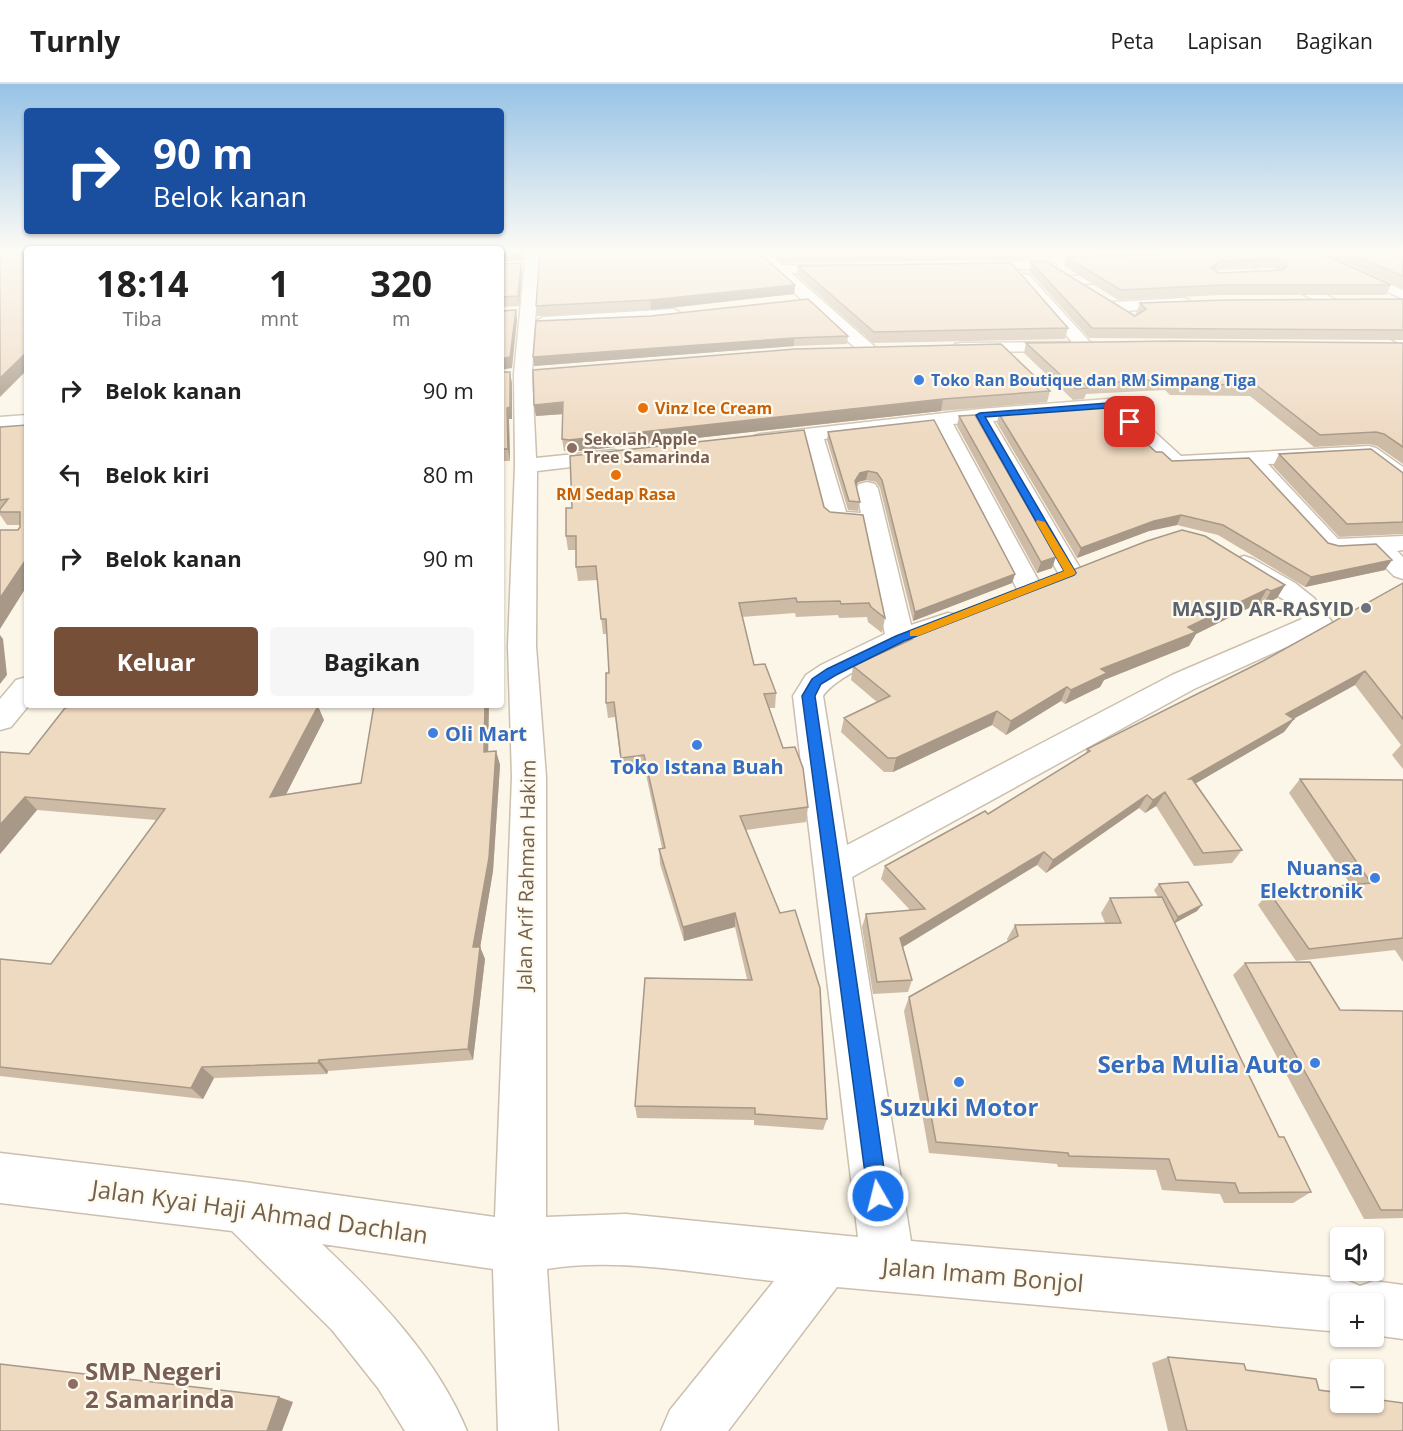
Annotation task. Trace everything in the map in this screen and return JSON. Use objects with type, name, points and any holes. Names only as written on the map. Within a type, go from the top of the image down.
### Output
[{"type":"street","points":[[522,316],[644,317],[672,314]]},
{"type":"street","points":[[827,314],[868,350]]},
{"type":"street","points":[[1055,314],[1085,347]]},
{"type":"street","points":[[1123,314],[1133,320]]},
{"type":"street","points":[[1353,314],[1403,340]]},
{"type":"street","name":"Jalan Arif Rahman Hakim","points":[[522,316],[520,374],[526,466],[512,647],[529,777],[520,1247],[520,1303],[528,1431]]},
{"type":"street","points":[[942,348],[1107,346]]},
{"type":"street","points":[[1004,347],[1023,367]]},
{"type":"street","points":[[1380,347],[1403,347]]},
{"type":"street","points":[[845,350],[889,349]]},
{"type":"street","points":[[738,443],[980,415],[1059,401],[1113,406],[1176,463],[1403,450]]},
{"type":"street","points":[[941,419],[1019,593],[1082,568],[980,415]]},
{"type":"street","points":[[0,423],[24,421]]},
{"type":"street","points":[[812,434],[836,519],[874,520]]},
{"type":"street","points":[[1370,452],[1403,478]]},
{"type":"street","points":[[526,466],[632,454]]},
{"type":"street","points":[[1251,459],[1332,547],[1403,543]]},
{"type":"street","points":[[867,489],[900,639]]},
{"type":"street","points":[[1376,544],[1403,571]]},
{"type":"street","points":[[833,870],[1183,682],[1318,622],[1304,602],[1218,548]]},
{"type":"street","points":[[888,1266],[808,696],[817,682],[831,672],[900,639],[977,610]]},
{"type":"street","points":[[0,719],[24,693]]},
{"type":"street","name":"Jalan Kyai Haji Ahmad Dachlan","points":[[0,1178],[244,1207],[520,1247],[558,1241],[626,1240]]},
{"type":"street","points":[[244,1207],[362,1321],[422,1400],[437,1431]]},
{"type":"street","name":"Jalan Imam Bonjol","points":[[626,1240],[888,1266],[1330,1304]]},
{"type":"street","points":[[691,1431],[825,1260]]},
{"type":"street","points":[[1384,1309],[1403,1312]]},
{"type":"building","points":[[0,314],[24,314],[24,355],[0,378]]},
{"type":"building","points":[[504,314],[516,314],[510,357],[504,358]]},
{"type":"building","points":[[671,314],[824,314],[848,336],[533,357],[536,321]]},
{"type":"building","points":[[853,314],[1056,314],[1068,328],[874,332]]},
{"type":"building","points":[[1079,314],[1132,314],[1135,316],[1138,314],[1403,314],[1403,330],[1092,328]]},
{"type":"building","points":[[1175,341],[1403,343],[1403,447],[1384,434],[1376,432],[1320,435],[1256,385],[1174,384],[1169,379],[1084,384],[1088,388],[1076,389],[1026,343]]},
{"type":"building","points":[[1001,344],[1050,391],[943,399],[569,440],[562,439],[563,402],[534,405],[533,370],[795,349]]},
{"type":"building","points":[[504,372],[510,372],[510,407],[507,408],[508,449],[504,449]]},
{"type":"building","points":[[1105,406],[1156,452],[1162,452],[1172,461],[1249,458],[1328,543],[1339,546],[1376,544],[1392,560],[1311,577],[1223,525],[1181,515],[1154,521],[1081,548],[999,414]]},
{"type":"building","points":[[975,415],[1056,557],[1041,562],[959,416]]},
{"type":"building","points":[[934,420],[1015,574],[915,612],[882,480],[877,473],[868,471],[860,473],[855,481],[860,502],[849,501],[828,432]]},
{"type":"building","points":[[24,425],[24,562],[0,598],[0,530],[18,530],[20,512],[0,512],[8,499],[0,500],[0,427]]},
{"type":"building","points":[[804,430],[824,507],[830,512],[863,515],[885,618],[869,603],[797,602],[796,598],[739,603],[754,665],[765,664],[776,693],[764,694],[783,748],[795,747],[803,768],[808,807],[740,816],[780,913],[795,910],[820,988],[827,1119],[755,1114],[755,1108],[635,1106],[645,978],[752,980],[735,913],[683,927],[659,849],[665,848],[644,755],[621,758],[614,702],[606,703],[606,673],[609,673],[606,619],[601,619],[596,566],[576,567],[576,536],[566,536],[566,508],[572,508],[570,456]]},
{"type":"building","points":[[1371,449],[1403,473],[1403,522],[1347,524],[1279,454]]},
{"type":"building","points":[[1182,530],[1205,536],[1285,585],[1271,591],[1267,589],[1188,627],[1196,632],[1101,669],[1107,673],[1071,690],[1067,687],[1011,721],[997,711],[896,758],[888,758],[844,718],[890,696],[853,666],[912,639],[907,635],[1147,541]]},
{"type":"building","points":[[1403,583],[1403,719],[1365,671],[1286,714],[1294,719],[1189,779],[1192,779],[1242,850],[1203,853],[1165,792],[1153,800],[1147,795],[1053,860],[1044,852],[900,938],[912,980],[877,982],[866,914],[925,909],[885,866],[985,811],[988,814],[1090,751],[1087,749],[1263,661]]},
{"type":"building","points":[[65,708],[317,708],[270,797],[361,783],[374,708],[485,708],[484,752],[496,751],[489,858],[473,947],[480,947],[468,1049],[319,1060],[318,1063],[202,1067],[191,1088],[0,1067],[0,959],[51,964],[165,809],[25,797],[0,825],[0,752],[29,754]]},
{"type":"building","points":[[1300,779],[1403,780],[1403,938],[1309,949],[1269,892],[1371,883]]},
{"type":"building","points":[[1188,882],[1202,905],[1178,917],[1159,884]]},
{"type":"building","points":[[1162,897],[1279,1137],[1284,1137],[1311,1192],[1239,1193],[1235,1183],[1176,1180],[1169,1159],[1069,1156],[1068,1153],[936,1142],[909,997],[1018,936],[1015,925],[1121,923],[1110,898]]},
{"type":"building","points":[[1310,962],[1340,1010],[1403,1011],[1403,1210],[1381,1210],[1245,963]]},
{"type":"building","points":[[1168,1357],[1244,1364],[1246,1370],[1316,1379],[1319,1390],[1330,1392],[1330,1413],[1384,1413],[1384,1400],[1403,1403],[1403,1431],[1187,1431]]},
{"type":"building","name":"SMP Negeri 2 Samarinda","points":[[0,1364],[279,1397],[267,1431],[0,1431]]},
{"type":"slow traffic","points":[[914,634],[1071,573],[1040,522]]},
{"type":"place","name":"Toko Ran Boutique dan RM Simpang Tiga","points":[[919,380]]},
{"type":"place","name":"Vinz Ice Cream","points":[[643,408]]},
{"type":"place","name":"Sekolah Apple Tree Samarinda","points":[[572,448]]},
{"type":"place","name":"RM Sedap Rasa","points":[[616,475]]},
{"type":"place","name":"MASJID AR-RASYID","points":[[1366,608]]},
{"type":"place","name":"Oli Mart","points":[[433,733]]},
{"type":"place","name":"Toko Istana Buah","points":[[697,745]]},
{"type":"place","name":"Nuansa Elektronik","points":[[1375,878]]},
{"type":"place","name":"Serba Mulia Auto","points":[[1315,1063]]},
{"type":"place","name":"Suzuki Motor","points":[[959,1082]]},
{"type":"place","name":"SMP Negeri 2 Samarinda","points":[[73,1384]]},
{"type":"route","points":[[878,1196],[830,840],[808,696],[817,682],[831,672],[900,639],[1071,573],[980,415],[1108,405],[1117,408],[1130,422]]}]
